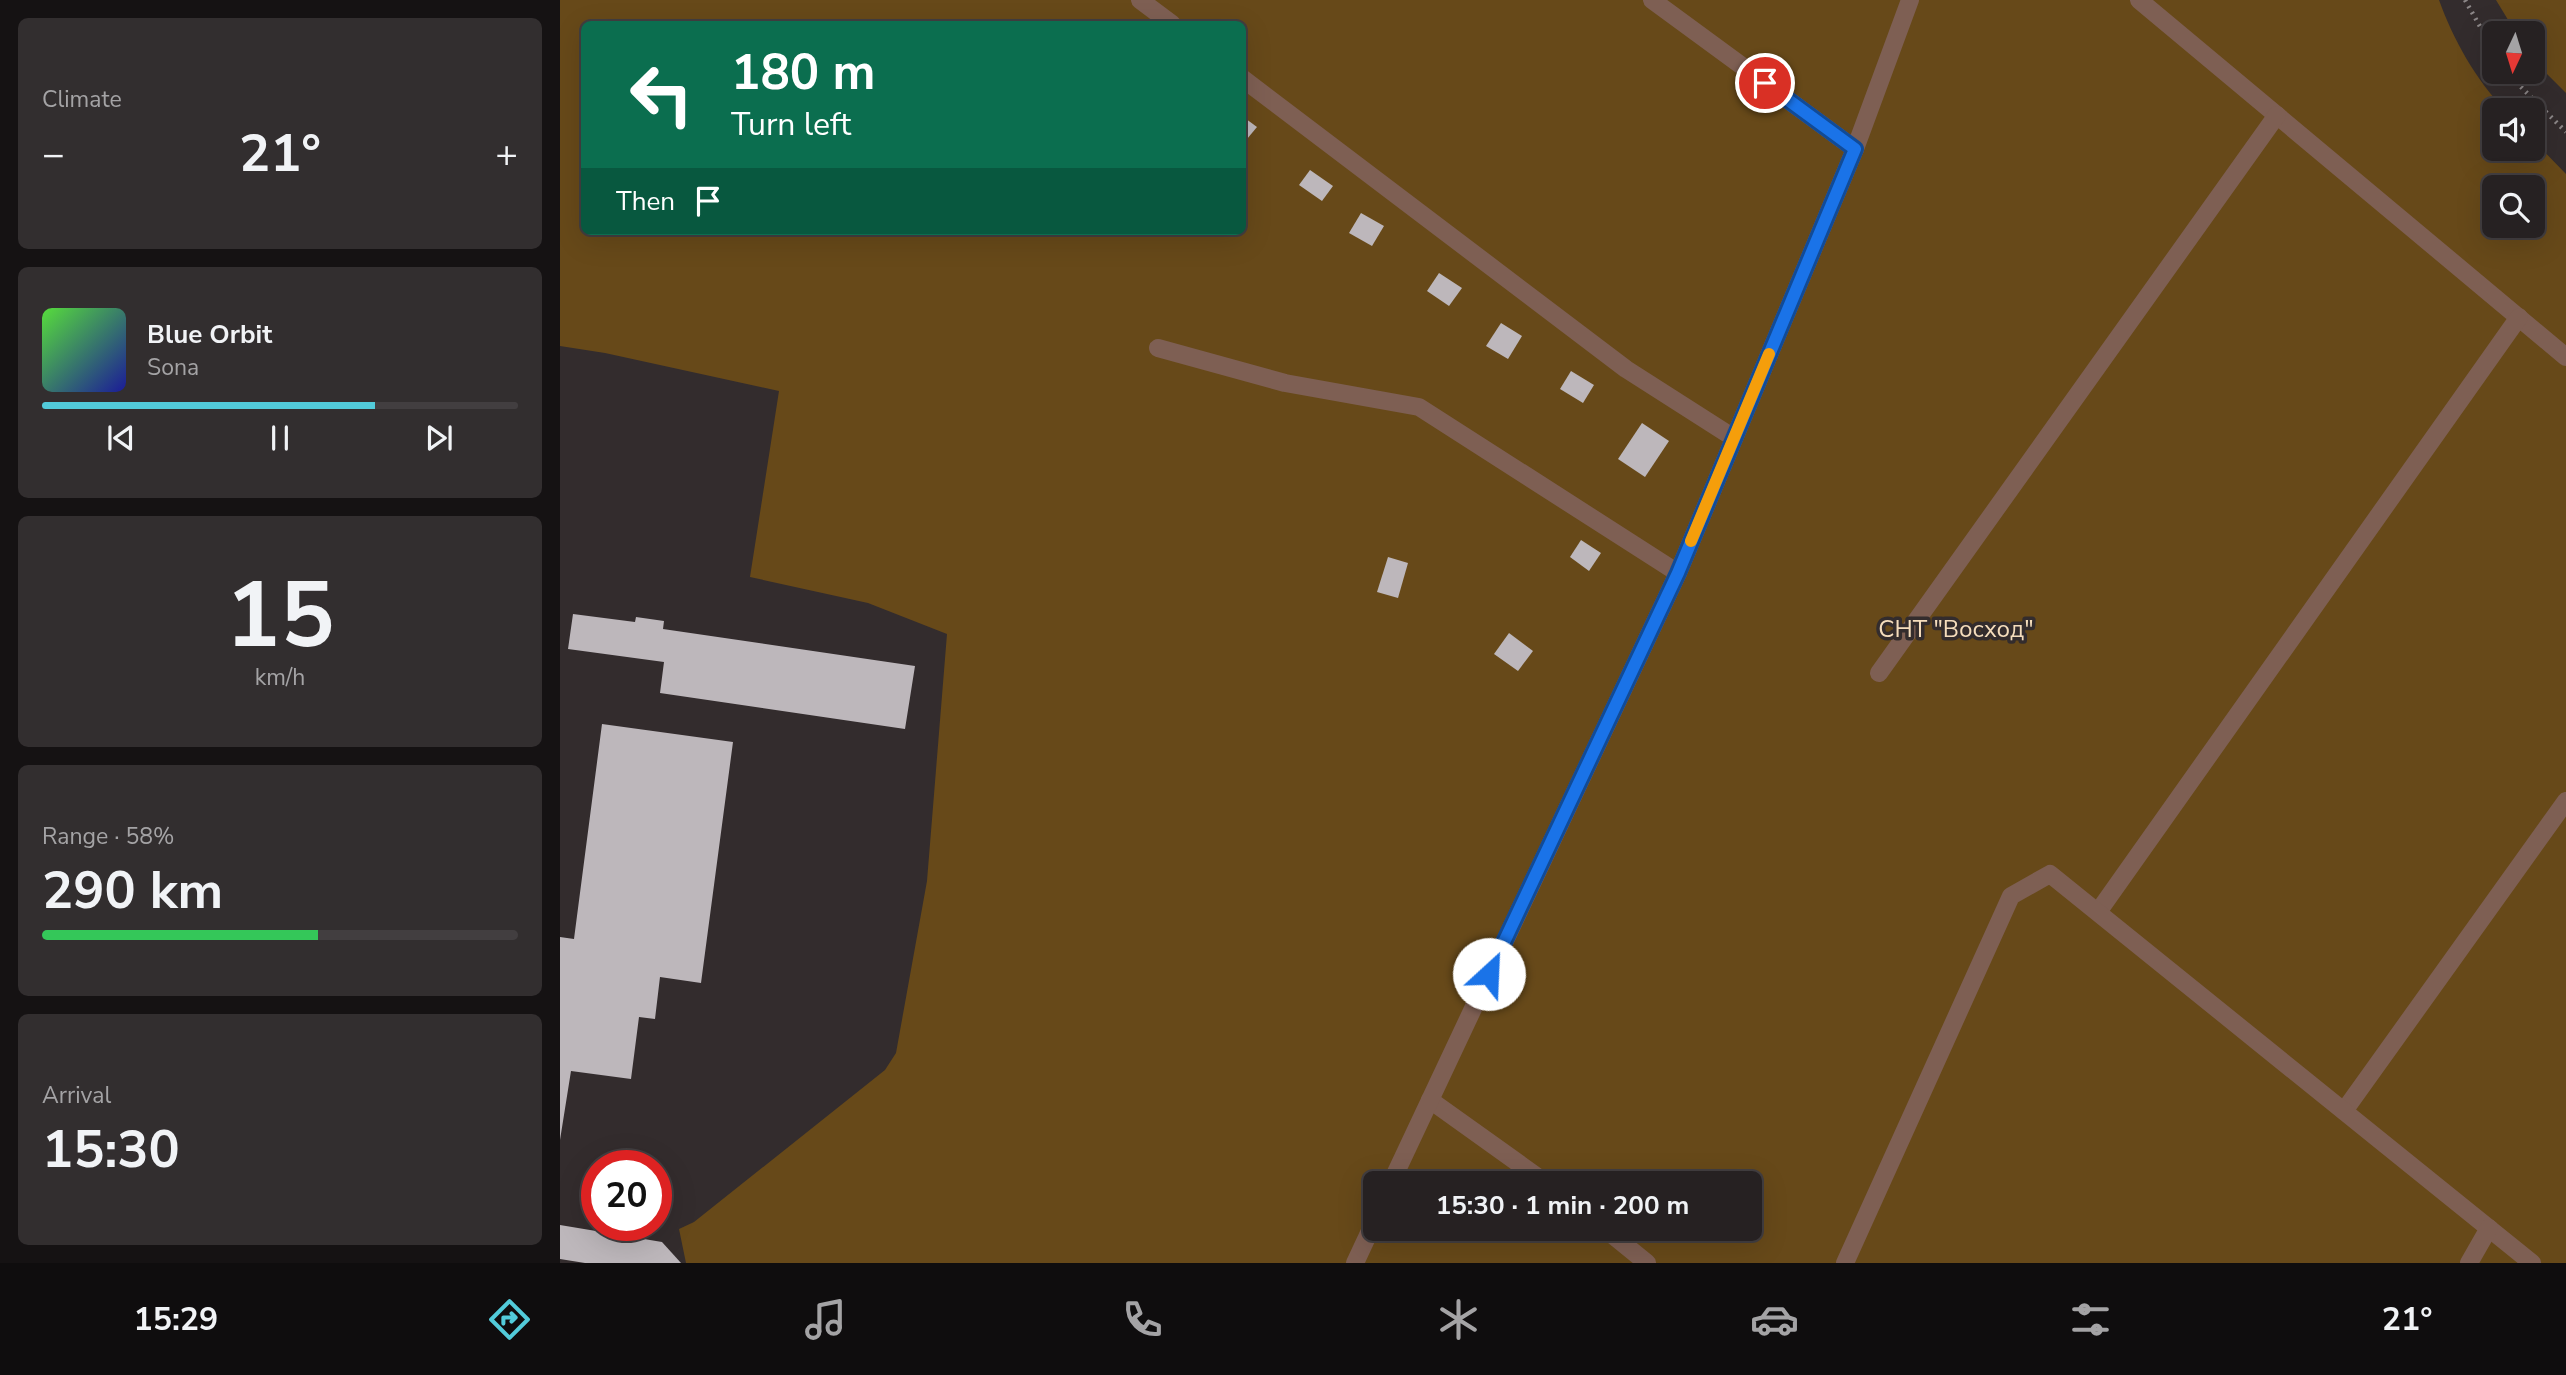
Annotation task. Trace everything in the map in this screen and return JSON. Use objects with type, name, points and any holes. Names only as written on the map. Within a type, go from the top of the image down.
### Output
[{"type":"lane","points":[[1140,0],[1168,21]]},
{"type":"lane","points":[[1652,0],[1855,149]]},
{"type":"lane","points":[[1397,1171],[1678,573],[1855,149],[1910,0]]},
{"type":"lane","points":[[2139,0],[2566,357]]},
{"type":"lane","points":[[1246,81],[1626,369],[1734,438]]},
{"type":"lane","points":[[1879,673],[2277,116]]},
{"type":"lane","points":[[2098,912],[2519,317]]},
{"type":"lane","points":[[1158,348],[1285,383],[1419,407],[1678,573]]},
{"type":"lane","points":[[2344,1111],[2566,801]]},
{"type":"lane","points":[[1845,1263],[2011,896],[2050,874],[2532,1263]]},
{"type":"lane","points":[[1430,1100],[1529,1171]]},
{"type":"lane","points":[[2469,1263],[2489,1228]]},
{"type":"lane","points":[[1355,1263],[1365,1241]]},
{"type":"lane","points":[[1620,1241],[1647,1263]]},
{"type":"path","points":[[2465,0],[2482,30]]},
{"type":"path","points":[[2518,84],[2566,132]]},
{"type":"green space","name":"СНТ \"Восход\"","points":[[560,0],[2439,0],[2466,58],[2494,98],[2482,98],[2482,161],[2545,161],[2545,152],[2566,174],[2566,1263],[686,1263],[679,1229],[694,1222],[885,1070],[896,1053],[927,881],[947,634],[868,603],[750,577],[779,391],[605,353],[560,346]]},
{"type":"green space","points":[[2496,0],[2566,0],[2566,93],[2545,72],[2545,21],[2509,21]]},
{"type":"building","points":[[1246,119],[1257,127],[1246,140]]},
{"type":"building","points":[[1310,170],[1333,186],[1322,201],[1299,185]]},
{"type":"building","points":[[1361,213],[1384,226],[1372,246],[1349,233]]},
{"type":"building","points":[[1439,273],[1462,288],[1449,306],[1427,291]]},
{"type":"building","points":[[1501,323],[1522,336],[1508,359],[1486,346]]},
{"type":"building","points":[[1571,371],[1594,385],[1583,403],[1560,389]]},
{"type":"building","points":[[1642,423],[1669,441],[1645,477],[1618,459]]},
{"type":"building","points":[[1581,540],[1601,553],[1589,571],[1570,557]]},
{"type":"building","points":[[1388,557],[1408,563],[1398,598],[1377,592]]},
{"type":"building","points":[[573,614],[635,622],[636,617],[664,621],[663,629],[915,666],[905,729],[660,693],[664,662],[568,649]]},
{"type":"building","points":[[1509,633],[1533,651],[1518,671],[1494,654]]},
{"type":"building","points":[[602,724],[733,742],[701,983],[660,977],[655,1019],[639,1017],[631,1079],[571,1071],[560,1140],[560,937],[574,939]]},
{"type":"building","points":[[560,1225],[581,1228],[581,1241],[662,1242],[681,1263],[585,1263],[560,1259]]},
{"type":"slow traffic","points":[[1691,541],[1769,354]]},
{"type":"route","points":[[1489,974],[1678,573],[1855,149],[1765,83]]}]
